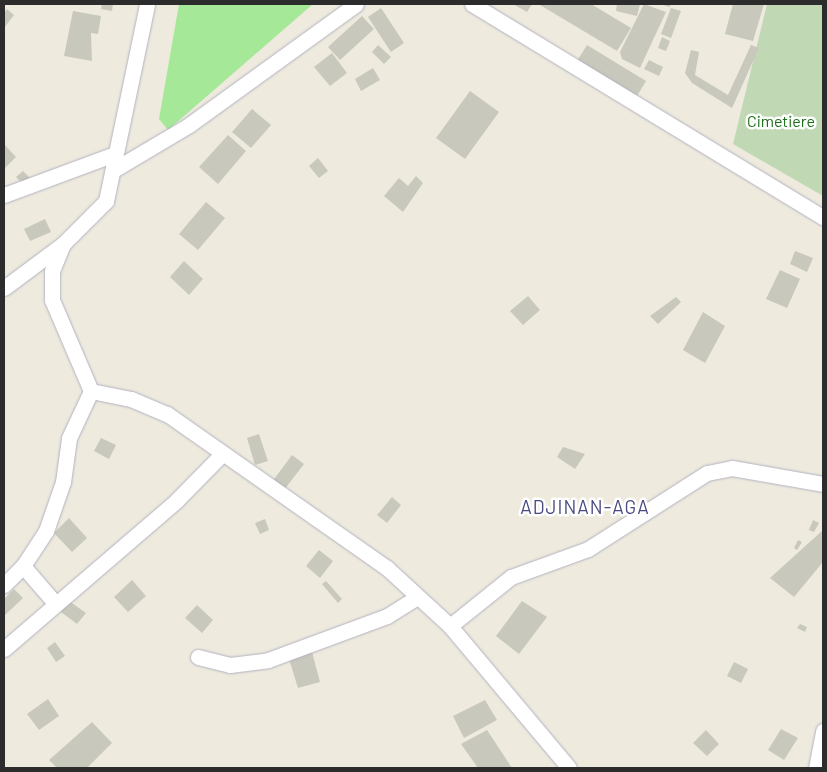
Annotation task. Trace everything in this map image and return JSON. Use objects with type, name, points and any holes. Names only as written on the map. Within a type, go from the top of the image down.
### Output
[{"type":"street","points":[[4,288],[62,244],[100,212],[115,162],[146,4]]},
{"type":"street","points":[[4,195],[115,162],[188,125],[356,4]]},
{"type":"street","points":[[472,4],[823,218]]},
{"type":"street","points":[[4,585],[23,566],[46,532],[63,482],[69,438],[91,391],[52,300],[52,271],[62,244]]},
{"type":"street","points":[[91,391],[132,399],[167,414],[221,455],[342,535],[418,597],[450,626],[569,768]]},
{"type":"street","points":[[4,649],[55,603],[177,500],[221,455]]},
{"type":"street","points":[[450,626],[511,577],[588,549],[707,473],[732,468],[823,484]]},
{"type":"street","points":[[23,566],[55,603]]},
{"type":"street","points":[[198,657],[230,665],[268,660],[387,616],[418,597]]},
{"type":"street","points":[[816,768],[823,730]]},
{"type":"green space","points":[[179,4],[313,4],[168,130],[159,119]]},
{"type":"green space","name":"Cimetiere","points":[[767,4],[823,4],[823,196],[733,144]]},
{"type":"building","points":[[102,4],[113,4],[112,11],[101,9]]},
{"type":"building","points":[[513,4],[532,4],[527,12]]},
{"type":"building","points":[[591,4],[631,28],[617,51],[540,5]]},
{"type":"building","points":[[617,4],[640,4],[637,16],[616,11]]},
{"type":"building","points":[[644,4],[666,12],[640,68],[622,59],[620,52]]},
{"type":"building","points":[[659,4],[671,4],[670,7]]},
{"type":"building","points":[[733,4],[764,4],[753,41],[725,34]]},
{"type":"building","points":[[381,8],[404,43],[391,52],[368,17]]},
{"type":"building","points":[[671,8],[681,11],[671,38],[661,34]]},
{"type":"building","points":[[7,9],[14,15],[4,28],[4,13]]},
{"type":"building","points":[[73,11],[101,16],[98,34],[91,33],[92,61],[64,56]]},
{"type":"building","points":[[362,16],[374,29],[340,60],[328,47]]},
{"type":"building","points":[[662,37],[670,41],[666,51],[658,48]]},
{"type":"building","points":[[378,45],[391,57],[384,64],[372,52]]},
{"type":"building","points":[[587,45],[646,81],[637,96],[577,61]]},
{"type":"building","points":[[751,45],[759,48],[732,108],[692,83],[685,73],[691,50],[699,52],[695,75],[728,95]]},
{"type":"building","points":[[332,53],[347,73],[330,86],[314,67]]},
{"type":"building","points":[[649,60],[663,67],[659,76],[644,69]]},
{"type":"building","points":[[373,68],[380,80],[361,91],[355,79]]},
{"type":"building","points":[[470,91],[499,112],[465,159],[436,138]]},
{"type":"building","points":[[252,109],[271,125],[251,148],[232,132]]},
{"type":"building","points":[[228,135],[246,151],[218,184],[199,167]]},
{"type":"building","points":[[4,144],[16,157],[4,169]]},
{"type":"building","points":[[318,158],[328,171],[319,178],[309,166]]},
{"type":"building","points":[[23,171],[30,178],[23,184],[16,177]]},
{"type":"building","points":[[416,176],[423,183],[403,212],[384,196],[399,178],[408,186]]},
{"type":"building","points":[[206,202],[225,218],[198,250],[179,234]]},
{"type":"building","points":[[45,219],[51,232],[30,241],[24,229]]},
{"type":"building","points":[[795,251],[813,258],[807,272],[790,264]]},
{"type":"building","points":[[184,261],[203,279],[189,295],[170,277]]},
{"type":"building","points":[[780,270],[800,279],[787,308],[766,299]]},
{"type":"building","points":[[528,296],[540,310],[523,325],[510,311]]},
{"type":"building","points":[[676,297],[681,302],[658,324],[650,316]]},
{"type":"building","points":[[703,312],[725,326],[705,363],[683,350]]},
{"type":"building","points":[[259,434],[268,461],[255,465],[247,438]]},
{"type":"building","points":[[101,438],[116,445],[109,459],[94,451]]},
{"type":"building","points":[[563,447],[585,454],[575,469],[557,457]]},
{"type":"building","points":[[292,455],[304,464],[284,490],[272,482]]},
{"type":"building","points":[[392,497],[401,505],[387,523],[377,515]]},
{"type":"building","points":[[69,518],[87,538],[72,552],[54,533]]},
{"type":"building","points":[[265,519],[269,530],[260,534],[255,523]]},
{"type":"building","points":[[813,520],[819,523],[814,532],[809,530]]},
{"type":"building","points":[[823,530],[823,562],[794,597],[770,578]]},
{"type":"building","points":[[798,540],[802,542],[797,550],[794,548]]},
{"type":"building","points":[[319,550],[333,561],[320,578],[306,566]]},
{"type":"building","points":[[132,580],[146,596],[128,612],[114,597]]},
{"type":"building","points":[[326,581],[342,599],[338,603],[322,584]]},
{"type":"building","points":[[14,589],[23,598],[4,616],[4,599]]},
{"type":"building","points":[[69,601],[86,613],[77,624],[61,612]]},
{"type":"building","points":[[522,601],[547,617],[519,654],[496,636]]},
{"type":"building","points":[[197,605],[213,620],[202,633],[185,618]]},
{"type":"building","points":[[800,624],[807,627],[805,632],[797,628]]},
{"type":"building","points":[[55,642],[65,656],[56,662],[47,648]]},
{"type":"building","points":[[312,652],[320,682],[298,688],[289,659]]},
{"type":"building","points":[[734,662],[748,669],[741,683],[727,676]]},
{"type":"building","points":[[48,699],[59,716],[39,730],[27,714]]},
{"type":"building","points":[[485,700],[497,720],[464,738],[453,716]]},
{"type":"building","points":[[92,722],[112,743],[87,768],[57,768],[49,760]]},
{"type":"building","points":[[781,729],[798,738],[784,760],[768,750]]},
{"type":"building","points":[[487,730],[512,768],[478,768],[461,744]]},
{"type":"building","points":[[706,730],[719,744],[707,756],[693,743]]},
{"type":"district","name":"ADJINAN-AGA","points":[[585,507]]}]
